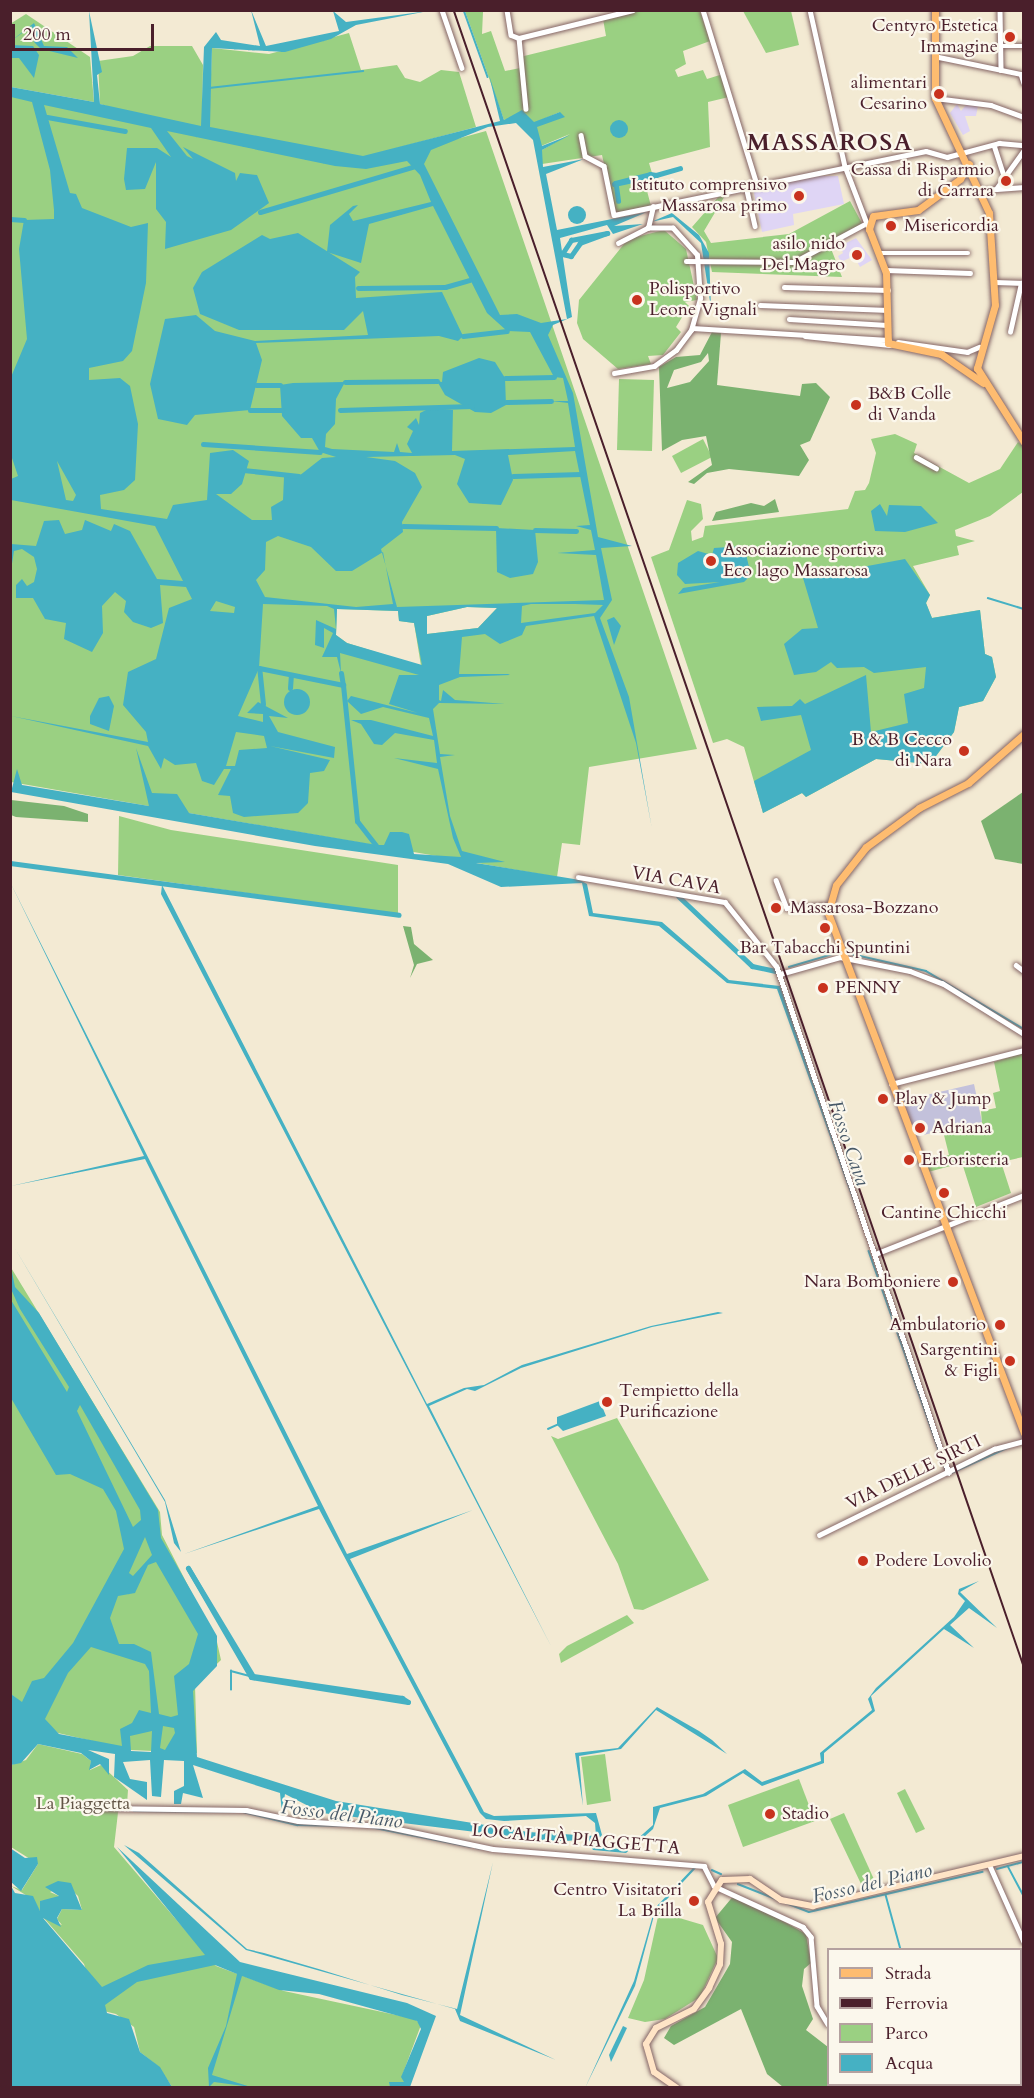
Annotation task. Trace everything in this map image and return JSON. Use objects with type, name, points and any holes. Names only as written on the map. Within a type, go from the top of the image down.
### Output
[{"type":"main road","points":[[935,10],[935,98],[982,191],[995,282],[995,305],[980,347],[977,368],[984,384],[1023,442]]},
{"type":"main road","points":[[969,164],[960,179],[918,210],[873,216],[866,227],[886,270],[889,343],[940,354],[984,384]]},
{"type":"main road","points":[[968,371],[977,368]]},
{"type":"main road","points":[[1023,734],[968,783],[919,808],[866,847],[836,885],[828,905],[839,954],[891,1084],[1023,1433]]},
{"type":"street","points":[[442,10],[462,68]]},
{"type":"street","points":[[507,10],[511,34],[519,38],[633,10]]},
{"type":"street","points":[[703,10],[757,184]]},
{"type":"street","points":[[686,261],[699,265],[794,262],[866,227],[844,166],[810,10]]},
{"type":"street","points":[[1000,10],[1001,70]]},
{"type":"street","points":[[519,38],[526,109]]},
{"type":"street","points":[[1002,45],[1023,46]]},
{"type":"street","points":[[934,56],[1021,74],[1022,82],[1018,88]]},
{"type":"street","points":[[935,98],[992,105],[1023,117]]},
{"type":"street","points":[[580,135],[585,156],[604,166],[614,215],[844,166],[935,150],[947,157],[962,151],[994,145],[1023,145]]},
{"type":"street","points":[[994,145],[1004,177]]},
{"type":"street","points":[[996,189],[1023,152]]},
{"type":"street","points":[[746,186],[755,226]]},
{"type":"street","points":[[982,191],[1023,187]]},
{"type":"street","points":[[648,228],[653,207]]},
{"type":"street","points":[[614,373],[664,360],[692,328],[700,297],[699,265],[690,243],[673,228],[648,228],[618,243]]},
{"type":"street","points":[[880,253],[968,253]]},
{"type":"street","points":[[886,270],[970,273]]},
{"type":"street","points":[[995,282],[1022,282],[1010,332]]},
{"type":"street","points":[[784,287],[888,290]]},
{"type":"street","points":[[760,305],[888,310]]},
{"type":"street","points":[[789,318],[887,325]]},
{"type":"street","points":[[692,328],[770,335],[794,332],[967,352],[980,347]]},
{"type":"street","points":[[916,457],[936,468]]},
{"type":"street","name":"VIA CAVA","points":[[578,877],[725,902],[780,974],[947,1474]]},
{"type":"street","points":[[776,880],[787,908],[828,905]]},
{"type":"street","points":[[780,974],[839,954],[928,977],[1023,1034]]},
{"type":"street","points":[[1016,965],[1023,971]]},
{"type":"street","points":[[891,1084],[1023,1050]]},
{"type":"street","points":[[875,1254],[1023,1195]]},
{"type":"street","name":"VIA DELLE SIRTI","points":[[819,1535],[947,1474],[1023,1441]]},
{"type":"street","name":"LOCALITÀ PIAGGETTA","points":[[101,1808],[246,1810],[298,1821],[384,1826],[493,1849],[698,1865],[707,1869],[714,1886]]},
{"type":"street","points":[[677,2088],[654,2072],[646,2044],[656,2028],[694,2009],[720,1964],[721,1944],[707,1910],[714,1886],[731,1876],[750,1879],[788,1903],[813,1906],[990,1866],[1023,1856]]},
{"type":"street","points":[[990,1866],[1023,1942]]},
{"type":"street","points":[[714,1886],[803,1927],[811,1937],[817,2006],[827,2022]]},
{"type":"shaded area","points":[[957,104],[961,111],[966,105],[978,106],[976,116],[965,116],[970,131],[963,135],[950,113]]},
{"type":"shaded area","name":"Istituto comprensivo Massarosa primo","points":[[820,176],[838,176],[844,204],[793,214],[794,225],[762,232],[753,189]]},
{"type":"shaded area","points":[[856,238],[872,260],[860,267],[854,256],[841,262],[838,256],[843,253],[840,246]]},
{"type":"shaded area","points":[[974,1084],[982,1122],[914,1137],[900,1101]]},
{"type":"green space","points":[[465,11],[491,11],[483,12],[482,34],[491,31],[505,71],[520,68],[520,57],[606,36],[603,19],[639,11],[700,11],[710,41],[683,51],[686,64],[675,70],[678,77],[703,70],[707,79],[723,74],[729,97],[708,102],[710,147],[649,163],[652,173],[643,176],[651,206],[615,213],[602,155],[542,164],[542,150],[570,134],[541,146],[536,127],[560,112],[534,123],[524,115],[504,120]]},
{"type":"green space","points":[[743,11],[791,11],[799,45],[766,53]]},
{"type":"green space","points":[[26,14],[90,57],[94,102],[11,87],[10,24]]},
{"type":"green space","points":[[349,33],[361,70],[397,65],[405,78],[420,82],[441,70],[459,72],[476,127],[367,156],[383,159],[486,131],[697,749],[589,767],[580,845],[562,843],[557,877],[11,782],[11,90],[120,110],[100,104],[98,61],[133,56],[150,46],[192,46],[203,65],[202,126],[209,127],[212,48],[269,54]],"holes":[[[467,607],[497,608],[478,628],[427,634],[427,616]],[[337,609],[398,611],[399,621],[414,623],[421,666],[347,643],[336,635]]]},
{"type":"green space","points":[[721,194],[726,194],[704,231],[711,243],[789,234],[850,201],[864,227],[830,246],[842,277],[712,272],[706,242],[692,227]]},
{"type":"green space","name":"Polisportivo Leone Vignali","points":[[664,230],[686,249],[697,300],[685,302],[689,306],[676,327],[681,332],[663,355],[648,356],[651,364],[618,369],[583,339],[577,323],[579,300],[628,239]]},
{"type":"green space","points":[[712,332],[721,333],[717,385],[800,396],[802,384],[816,383],[830,397],[810,441],[800,445],[809,460],[799,476],[729,469],[707,473],[694,484],[688,482],[712,465],[706,436],[682,440],[662,451],[659,367],[676,357],[700,355]],"holes":[[[708,353],[709,361],[690,382],[667,388],[674,370],[701,362]]]},
{"type":"green space","points":[[619,379],[654,380],[652,451],[617,450]]},
{"type":"green space","points":[[895,434],[917,444],[914,453],[969,483],[1000,469],[1018,442],[1023,446],[1023,492],[990,516],[955,530],[956,536],[975,541],[957,546],[959,555],[913,566],[930,595],[926,603],[932,618],[980,610],[985,654],[992,657],[996,677],[983,701],[959,707],[954,732],[930,764],[876,759],[806,797],[802,793],[763,813],[744,747],[727,739],[713,743],[651,557],[669,550],[687,500],[701,504],[703,519],[691,531],[692,541],[703,537],[705,526],[848,509],[855,491],[865,490],[869,483],[876,453],[871,439]]},
{"type":"green space","points":[[703,439],[712,457],[681,473],[672,456]]},
{"type":"green space","points":[[775,499],[779,512],[712,521],[716,512],[751,503],[764,506]]},
{"type":"green space","points":[[1023,792],[1023,864],[995,859],[981,821]]},
{"type":"green space","points":[[11,800],[64,806],[88,814],[88,822],[16,817],[11,815]]},
{"type":"green space","points":[[119,816],[171,830],[398,865],[398,914],[118,875]]},
{"type":"green space","points":[[403,926],[411,927],[414,944],[433,960],[417,964],[410,978],[414,965]]},
{"type":"green space","points":[[1023,1053],[1023,1157],[1001,1162],[1011,1193],[976,1207],[962,1163],[928,1172],[924,1161],[949,1155],[943,1131],[982,1123],[981,1111],[996,1108],[993,1093],[1000,1091],[994,1062]]},
{"type":"green space","points":[[10,1266],[160,1512],[162,1535],[217,1642],[221,1660],[195,1685],[197,1753],[131,1750],[58,1733],[11,1694]]},
{"type":"green space","points":[[617,1418],[709,1580],[643,1610],[634,1609],[618,1564],[551,1436],[558,1439]]},
{"type":"green space","points":[[627,1615],[634,1623],[561,1663],[559,1654],[567,1646]]},
{"type":"green space","name":"La Piaggetta","points":[[38,1744],[82,1754],[91,1761],[90,1770],[101,1765],[128,1790],[127,1804],[119,1804],[114,1847],[216,1966],[284,1991],[415,2019],[421,2025],[402,2076],[405,2082],[399,2088],[172,2087],[159,2067],[140,2052],[134,2027],[116,2014],[79,2005],[88,1976],[84,1964],[43,1917],[62,1925],[57,1919],[62,1909],[82,1910],[78,1896],[66,1885],[50,1892],[59,1896],[57,1900],[40,1901],[40,1912],[34,1900],[11,1886],[22,1890],[38,1864],[11,1847],[11,1765],[26,1760]]},
{"type":"green space","points":[[605,1754],[611,1801],[587,1805],[581,1757]]},
{"type":"green space","points":[[799,1779],[815,1821],[743,1847],[728,1805]]},
{"type":"green space","points":[[905,1789],[925,1829],[916,1833],[897,1793]]},
{"type":"green space","points":[[844,1813],[877,1886],[863,1888],[830,1819]]},
{"type":"green space","points":[[735,1894],[806,1934],[811,1963],[804,1969],[802,1986],[813,2019],[806,2030],[827,2046],[827,2086],[863,2087],[783,2087],[767,2074],[741,2009],[674,2045],[664,2038],[671,2026],[705,2007],[730,1964],[732,1942],[715,1918]]},
{"type":"green space","points":[[659,1912],[703,1925],[718,1958],[700,1997],[665,2019],[645,2022],[628,2018],[644,1980]]},
{"type":"water","points":[[251,10],[266,46],[339,31],[333,11],[346,22],[428,11],[356,25],[331,39],[285,52],[212,48],[210,127],[363,156],[500,121],[489,75],[504,120],[522,110],[534,122],[560,112],[565,117],[537,127],[542,146],[570,135],[542,150],[543,167],[584,159],[546,174],[557,230],[647,212],[614,226],[643,224],[613,234],[607,225],[560,238],[572,317],[553,325],[548,335],[573,393],[598,537],[632,546],[601,548],[612,600],[600,618],[629,697],[652,829],[636,743],[594,616],[526,626],[522,635],[500,644],[485,634],[462,637],[459,674],[510,675],[460,677],[439,685],[439,700],[441,701],[443,690],[455,700],[505,704],[439,703],[433,709],[440,754],[455,755],[440,757],[450,816],[462,851],[505,862],[476,863],[580,880],[587,884],[593,913],[662,922],[729,980],[780,986],[871,1251],[777,989],[727,983],[659,926],[589,916],[582,883],[501,887],[448,864],[315,846],[11,792],[17,769],[22,785],[149,806],[136,748],[152,793],[177,794],[189,813],[377,845],[384,845],[390,832],[402,832],[409,834],[414,854],[461,857],[453,838],[438,769],[394,758],[437,763],[434,740],[395,733],[382,745],[374,744],[361,724],[351,720],[371,720],[433,736],[429,718],[383,707],[361,714],[347,701],[351,696],[418,713],[389,704],[399,675],[419,675],[340,653],[341,673],[337,657],[322,657],[333,633],[324,628],[324,648],[315,645],[316,620],[336,629],[334,609],[327,606],[263,604],[259,668],[238,716],[263,722],[263,714],[247,713],[258,702],[288,718],[269,716],[278,732],[335,747],[334,758],[270,746],[330,760],[324,771],[310,773],[308,803],[298,813],[244,817],[233,813],[230,796],[218,795],[231,769],[224,769],[214,785],[202,781],[196,763],[175,765],[164,758],[161,769],[148,746],[11,716],[148,742],[146,732],[123,705],[128,672],[156,659],[169,608],[192,599],[186,587],[160,585],[163,623],[151,628],[133,622],[124,612],[126,601],[115,592],[102,606],[103,633],[92,652],[64,639],[66,623],[45,619],[33,598],[16,598],[16,585],[22,579],[27,586],[34,582],[37,569],[34,557],[22,549],[14,551],[11,570],[11,544],[36,546],[44,521],[59,520],[65,534],[82,530],[85,520],[111,531],[114,524],[130,531],[157,579],[183,581],[155,526],[11,500],[11,479],[18,476],[11,455],[11,377],[27,339],[19,249],[24,220],[54,219],[54,210],[50,170],[32,102],[11,97],[11,87],[94,102],[89,11],[102,72],[97,75],[100,104],[201,126],[204,47],[216,32],[221,40],[260,46]],"holes":[[[44,105],[151,128],[171,157],[157,148],[127,148],[124,179],[126,190],[145,189],[156,162],[156,209],[166,222],[165,249],[231,230],[269,203],[257,175],[240,173],[236,181],[235,173],[183,147],[193,159],[187,156],[167,131],[335,166],[366,169],[407,161],[420,175],[431,202],[353,221],[349,214],[358,205],[353,206],[330,225],[327,252],[361,263],[369,224],[433,206],[487,313],[507,331],[530,332],[554,377],[563,378],[568,401],[551,401],[568,403],[575,447],[452,451],[453,410],[430,408],[420,413],[419,425],[416,418],[407,427],[413,431],[407,444],[412,453],[400,452],[397,443],[394,452],[332,449],[325,447],[326,434],[335,424],[336,399],[345,382],[293,383],[280,385],[282,416],[301,438],[312,438],[320,452],[336,457],[322,458],[299,476],[284,477],[283,500],[271,507],[272,520],[252,520],[216,494],[231,494],[242,484],[249,461],[233,450],[210,453],[207,500],[173,505],[167,519],[101,509],[100,495],[124,490],[135,480],[138,424],[130,386],[120,378],[89,380],[89,368],[123,361],[132,351],[146,283],[148,223],[131,227],[82,208],[76,194],[70,193]],[[516,123],[533,140],[567,319],[541,323],[517,314],[500,315],[424,164],[431,150],[488,127]],[[575,451],[590,525],[576,526],[591,530],[595,550],[557,553],[596,555],[604,600],[397,607],[386,566],[393,604],[356,607],[265,597],[256,580],[265,570],[266,542],[278,536],[311,547],[336,571],[352,571],[382,553],[381,549],[403,532],[402,522],[422,487],[415,473],[395,461],[366,457],[455,455],[465,459],[457,484],[469,503],[501,505],[513,480],[508,455]],[[57,461],[76,495],[73,501],[66,500]],[[216,601],[235,607],[234,613],[210,611]],[[531,604],[603,605],[595,613],[521,623],[522,606]],[[467,607],[497,608],[478,628],[427,634],[427,616]],[[337,609],[398,611],[399,621],[414,623],[422,665],[347,643],[336,635]],[[236,732],[264,736],[267,748],[239,750],[235,766],[226,766]]]},
{"type":"water","points":[[34,23],[44,46],[67,47],[78,58],[41,49],[34,42],[32,26],[11,41]]},
{"type":"water","points":[[10,45],[33,46],[39,55],[34,78],[19,58],[11,58]]},
{"type":"water","points":[[615,120],[623,120],[628,125],[626,136],[615,138],[610,133],[610,125]]},
{"type":"water","points":[[577,206],[583,209],[586,215],[583,221],[577,224],[571,221],[568,215],[571,209]]},
{"type":"water","points":[[672,213],[699,235],[709,253],[711,308],[701,243],[673,217],[651,222]]},
{"type":"water","points":[[298,233],[360,272],[355,277],[356,298],[442,292],[463,336],[458,341],[439,336],[256,343],[262,360],[250,410],[195,415],[187,425],[158,419],[150,384],[165,319],[196,315],[215,331],[255,341],[368,335],[363,311],[344,330],[239,330],[200,314],[193,288],[202,272],[262,235],[270,239]]},
{"type":"water","points":[[479,358],[495,362],[505,378],[506,405],[491,413],[475,412],[445,395],[437,381],[442,382],[443,372]]},
{"type":"water","points":[[880,504],[887,516],[889,505],[921,506],[938,523],[905,532],[875,531],[871,511]]},
{"type":"water","points":[[496,528],[535,530],[538,562],[533,574],[510,578],[497,572]]},
{"type":"water","points":[[744,546],[751,575],[744,582],[678,594],[683,588],[720,582],[685,584],[677,575],[678,563],[698,551],[712,555],[714,548]]},
{"type":"water","points":[[905,559],[930,595],[926,603],[932,618],[980,610],[985,654],[992,657],[996,677],[983,701],[959,707],[954,732],[930,764],[876,759],[806,797],[802,793],[763,813],[754,781],[811,750],[801,715],[761,721],[757,707],[792,706],[800,699],[805,704],[866,675],[871,732],[908,723],[904,694],[924,688],[926,667],[874,673],[864,667],[837,668],[831,662],[816,672],[794,675],[784,644],[802,629],[818,628],[803,578]]},
{"type":"water","points":[[614,617],[621,626],[614,645],[607,620]]},
{"type":"water","points":[[297,689],[306,693],[310,702],[306,711],[297,715],[288,711],[284,702],[288,693]]},
{"type":"water","points":[[109,696],[114,706],[109,731],[90,724],[90,716],[99,698]]},
{"type":"water","points":[[11,884],[347,1554],[473,1510],[350,1559],[484,1812],[494,1816],[596,1813],[602,1835],[593,1845],[625,1850],[653,1825],[653,1807],[703,1794],[745,1769],[762,1782],[821,1761],[820,1753],[872,1710],[868,1699],[876,1688],[954,1617],[965,1601],[958,1594],[959,1589],[979,1581],[960,1592],[997,1628],[969,1608],[950,1625],[974,1648],[944,1629],[871,1696],[875,1711],[824,1753],[824,1763],[762,1786],[743,1773],[706,1796],[660,1808],[653,1829],[626,1853],[593,1850],[586,1839],[557,1842],[322,1813],[285,1794],[282,1813],[280,1793],[193,1765],[203,1798],[183,1793],[181,1804],[174,1804],[174,1791],[184,1786],[184,1761],[164,1760],[161,1797],[152,1796],[150,1760],[123,1762],[130,1779],[147,1782],[147,1800],[114,1777],[115,1754],[88,1750],[109,1759],[109,1775],[100,1764],[89,1770],[91,1761],[81,1753],[38,1744],[21,1763],[11,1765],[11,1694],[22,1702],[32,1681],[44,1678],[73,1643],[124,1549],[116,1511],[103,1489],[70,1474],[56,1475],[11,1398],[11,1300],[67,1392],[69,1387],[20,1309],[11,1289],[11,1267],[15,1287],[39,1313],[158,1510],[161,1538],[217,1636],[217,1666],[193,1691],[197,1757],[336,1801],[528,1832],[596,1836],[595,1823],[586,1816],[504,1821],[486,1819],[480,1813],[319,1509],[184,1554],[318,1506],[145,1159],[11,1186],[144,1156]],"holes":[[[80,1405],[140,1510],[141,1520],[133,1527],[77,1411]],[[145,1537],[152,1555],[133,1576],[129,1573]],[[156,1562],[198,1634],[189,1664],[174,1676],[178,1715],[171,1717],[159,1714],[151,1652],[134,1644],[119,1644],[110,1618],[118,1596],[135,1593],[148,1565]],[[91,1647],[145,1664],[149,1671],[151,1713],[139,1710],[132,1723],[120,1729],[122,1746],[59,1734],[45,1719],[68,1673]],[[163,1726],[174,1728],[175,1733],[165,1750],[160,1748]],[[152,1731],[151,1752],[131,1751],[130,1736]]]},
{"type":"water","points":[[162,885],[427,1404],[464,1388],[484,1385],[522,1365],[651,1326],[718,1312],[723,1313],[652,1327],[521,1368],[475,1391],[467,1389],[429,1406],[552,1648],[161,894]]},
{"type":"water","points":[[10,1240],[165,1500],[181,1552],[174,1543],[165,1502]]},
{"type":"water","points":[[600,1401],[606,1416],[563,1431],[557,1425],[557,1417]]},
{"type":"water","points":[[657,1707],[699,1731],[727,1754],[656,1710],[621,1749],[579,1756],[583,1806],[575,1753],[618,1748]]},
{"type":"water","points":[[124,1845],[139,1853],[247,1949],[370,1985],[246,1950]]},
{"type":"water","points":[[117,1847],[240,1962],[407,2003],[436,2016],[410,2087],[390,2087],[389,2082],[404,2082],[401,2077],[421,2029],[417,2021],[319,1994],[279,1990],[242,1976],[212,2075],[251,2087],[214,2082],[209,2087],[208,2068],[226,2026],[237,1974],[215,1965],[137,1982],[105,2005],[107,2013],[129,2019],[140,2052],[160,2067],[172,2087],[11,2087],[11,1886],[15,1893],[33,1896],[40,1911],[40,1901],[59,1896],[45,1887],[58,1881],[71,1883],[82,1910],[62,1909],[57,1918],[61,1927],[43,1918],[102,1987],[148,1965],[205,1955]]},
{"type":"water","points":[[10,1848],[25,1858],[37,1857],[38,1864],[21,1891],[11,1882]]},
{"type":"water","points":[[493,1862],[460,2015],[556,2060],[460,2021],[455,2009],[437,2004],[457,2009]]},
{"type":"water","points":[[694,1867],[697,1867],[655,1912],[635,1986],[585,2088],[634,1981],[655,1908]]},
{"type":"water","points":[[370,1985],[437,2004],[402,1995]]},
{"type":"water","points":[[623,2026],[627,2028],[611,2062],[609,2055]]},
{"type":"waterway","points":[[464,10],[488,77]]},
{"type":"waterway","points":[[209,88],[363,71]]},
{"type":"waterway","points":[[47,117],[125,131]]},
{"type":"waterway","points":[[260,212],[412,167]]},
{"type":"waterway","points":[[656,175],[680,168]]},
{"type":"waterway","points":[[650,174],[656,175],[614,184],[615,183],[650,174]]},
{"type":"waterway","points":[[616,186],[618,201]]},
{"type":"waterway","points":[[10,219],[24,220]]},
{"type":"waterway","points":[[607,233],[580,243],[571,256],[562,254],[571,240],[607,233]]},
{"type":"waterway","points":[[358,288],[445,287],[469,280]]},
{"type":"waterway","points":[[463,336],[507,331]]},
{"type":"waterway","points":[[505,378],[554,377]]},
{"type":"waterway","points":[[345,382],[437,381]]},
{"type":"waterway","points":[[256,385],[280,385]]},
{"type":"waterway","points":[[506,402],[551,401]]},
{"type":"waterway","points":[[340,410],[472,406]]},
{"type":"waterway","points":[[250,410],[282,410]]},
{"type":"waterway","points":[[203,444],[320,452]]},
{"type":"waterway","points":[[243,470],[299,476]]},
{"type":"waterway","points":[[513,476],[581,474]]},
{"type":"waterway","points":[[403,526],[496,528]]},
{"type":"waterway","points":[[535,530],[576,531]]},
{"type":"waterway","points":[[988,598],[1024,609]]},
{"type":"waterway","points":[[263,704],[259,668],[343,685],[357,821],[376,845]]},
{"type":"waterway","points":[[341,673],[343,685]]},
{"type":"waterway","points":[[290,688],[291,675]]},
{"type":"waterway","points":[[10,863],[399,915]]},
{"type":"waterway","points":[[678,896],[752,966],[775,971]]},
{"type":"waterway","name":"Fosso Cava","points":[[789,967],[840,952]]},
{"type":"waterway","name":"Fosso Cava","points":[[847,953],[926,971],[1024,1029]]},
{"type":"waterway","name":"Fosso Cava","points":[[869,1251],[946,1470]]},
{"type":"waterway","points":[[548,1429],[557,1425]]},
{"type":"waterway","name":"Fosso Cava","points":[[947,1475],[1010,1447]]},
{"type":"waterway","points":[[188,1568],[253,1676],[402,1698],[408,1702],[251,1677],[188,1568]]},
{"type":"waterway","points":[[231,1690],[231,1671],[250,1676]]},
{"type":"waterway","name":"Fosso del Piano","points":[[134,1811],[235,1812]]},
{"type":"waterway","name":"Fosso del Piano","points":[[243,1812],[297,1825],[348,1826]]},
{"type":"waterway","name":"Fosso del Piano","points":[[370,1827],[471,1847]]},
{"type":"waterway","name":"Fosso del Piano","points":[[476,1848],[515,1853]]},
{"type":"waterway","name":"Fosso del Piano","points":[[997,1869],[1024,1862]]},
{"type":"waterway","points":[[1008,1866],[1024,1896]]},
{"type":"waterway","name":"Fosso del Piano","points":[[712,1870],[721,1874]]},
{"type":"waterway","name":"Fosso del Piano","points":[[738,1884],[809,1912],[982,1872]]},
{"type":"waterway","points":[[886,1895],[900,1948]]},
{"type":"railway","points":[[454,10],[1024,1666]]},
{"type":"place","name":"Centyro Estetica Immagine","points":[[1010,37]]},
{"type":"place","name":"alimentari Cesarino","points":[[939,94]]},
{"type":"place","name":"Cassa di Risparmio di Carrara","points":[[1006,181]]},
{"type":"place","name":"Istituto comprensivo Massarosa primo","points":[[799,196]]},
{"type":"place","name":"Misericordia","points":[[891,226]]},
{"type":"place","name":"asilo nido Del Magro","points":[[857,255]]},
{"type":"place","name":"Polisportivo Leone Vignali","points":[[637,300]]},
{"type":"place","name":"B&B Colle di Vanda","points":[[856,405]]},
{"type":"place","name":"Associazione sportiva Eco lago Massarosa","points":[[711,561]]},
{"type":"place","name":"B & B Cecco di Nara","points":[[964,751]]},
{"type":"place","name":"Massarosa-Bozzano","points":[[776,908]]},
{"type":"place","name":"Bar Tabacchi Spuntini","points":[[825,928]]},
{"type":"place","name":"PENNY","points":[[823,988]]},
{"type":"place","name":"Play & Jump","points":[[883,1099]]},
{"type":"place","name":"Adriana","points":[[920,1128]]},
{"type":"place","name":"Erboristeria","points":[[909,1160]]},
{"type":"place","name":"Cantine Chicchi","points":[[944,1193]]},
{"type":"place","name":"Nara Bomboniere","points":[[953,1282]]},
{"type":"place","name":"Ambulatorio","points":[[1000,1325]]},
{"type":"place","name":"Sargentini & Figli","points":[[1010,1361]]},
{"type":"place","name":"Tempietto della Purificazione","points":[[607,1402]]},
{"type":"place","name":"Podere Lovolio","points":[[863,1561]]},
{"type":"place","name":"Stadio","points":[[770,1814]]},
{"type":"place","name":"Centro Visitatori La Brilla","points":[[694,1901]]},
{"type":"district","name":"MASSAROSA","points":[[830,143]]}]
